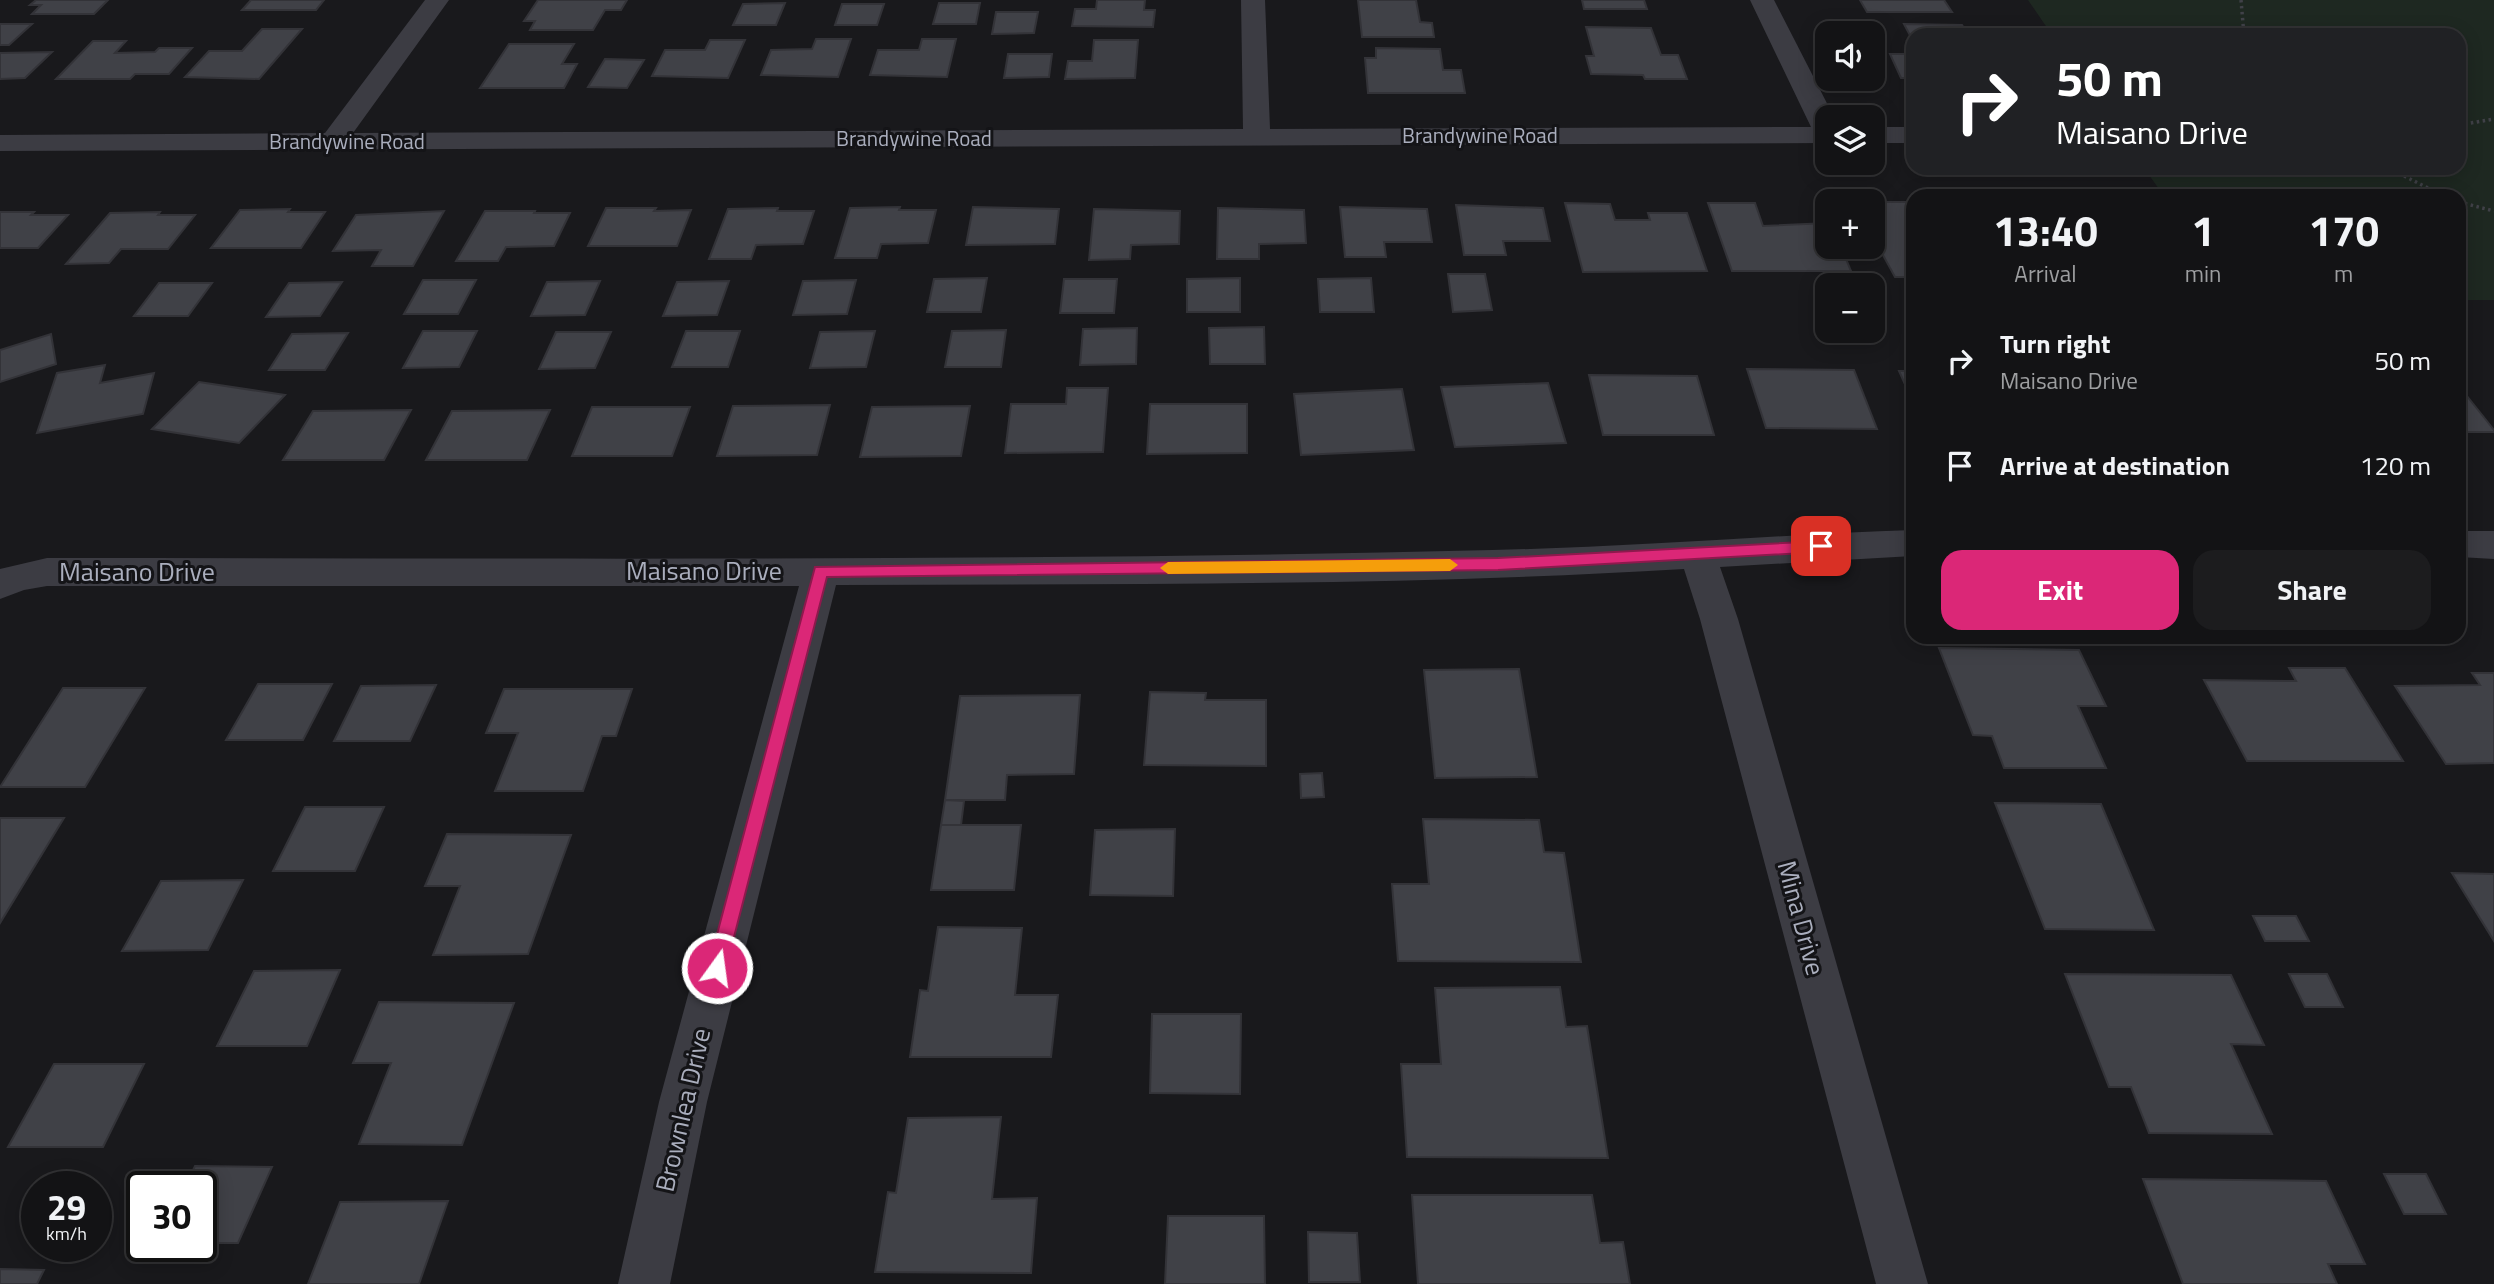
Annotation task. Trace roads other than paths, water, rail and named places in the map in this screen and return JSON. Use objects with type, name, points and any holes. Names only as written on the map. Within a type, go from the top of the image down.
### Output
[{"type":"street","points":[[332,142],[437,0]]},
{"type":"street","points":[[1253,0],[1258,137]]},
{"type":"street","points":[[1762,0],[1815,108]]},
{"type":"street","name":"Brandywine Road","points":[[0,143],[1815,133]]},
{"type":"street","points":[[1885,135],[1906,135]]},
{"type":"street","name":"Maisano Drive","points":[[0,585],[17,577],[47,572],[821,571],[1485,564],[1906,543]]},
{"type":"street","points":[[2466,544],[2494,545]]},
{"type":"street","name":"Mina Drive","points":[[1697,553],[1719,619],[1902,1284]]},
{"type":"street","name":"Brownlea Drive","points":[[644,1284],[682,1102],[821,571]]}]
